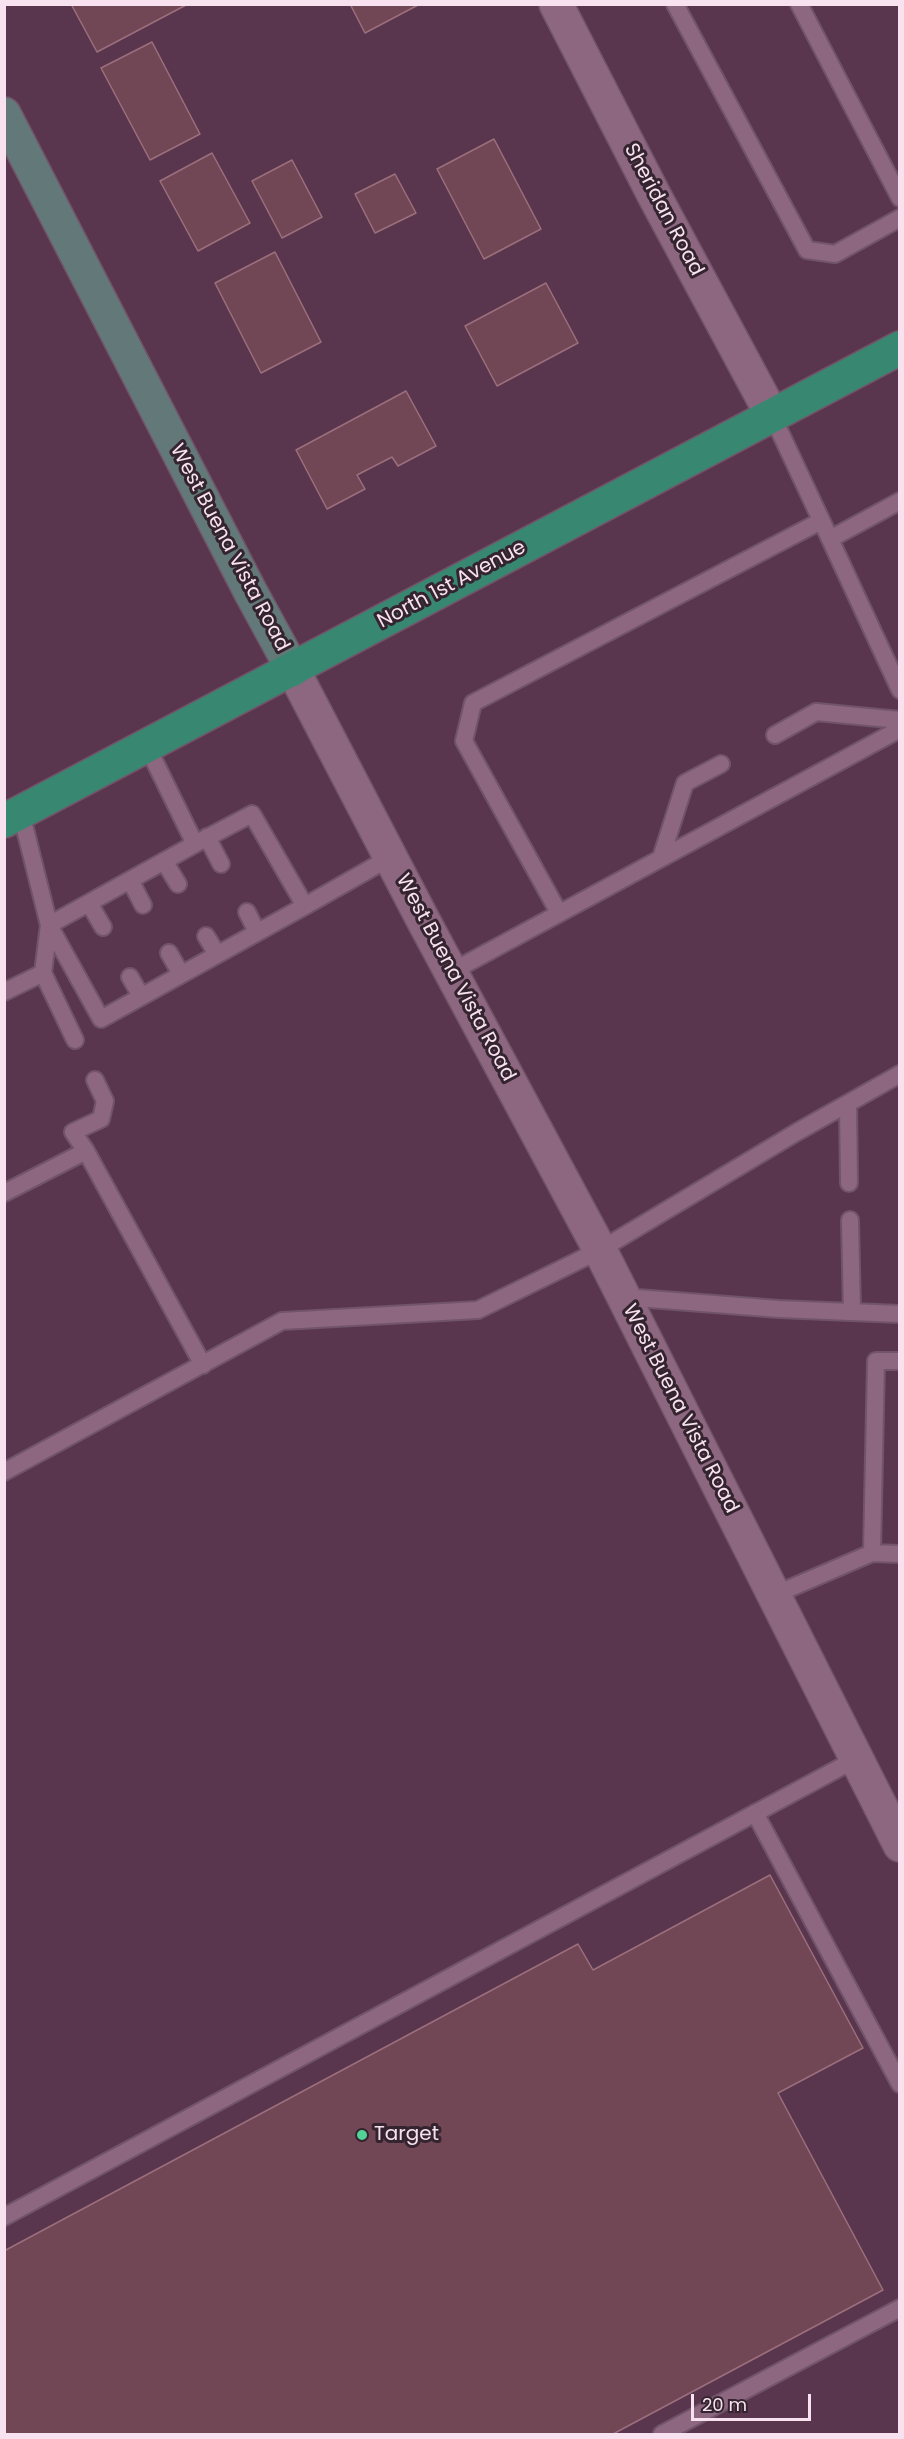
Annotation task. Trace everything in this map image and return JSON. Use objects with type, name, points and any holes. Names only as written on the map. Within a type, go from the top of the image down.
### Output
[{"type":"main road","name":"North 1st Avenue","points":[[13,817],[900,348]]},
{"type":"street","name":"Sheridan Road","points":[[555,4],[772,415]]},
{"type":"street","name":"West Buena Vista Road","points":[[4,114],[245,581],[600,1250],[900,1845]]},
{"type":"lane","points":[[675,4],[807,250],[835,254],[900,218]]},
{"type":"lane","points":[[800,4],[900,198]]},
{"type":"lane","points":[[772,415],[900,690]]},
{"type":"lane","points":[[830,539],[900,501]]},
{"type":"lane","points":[[559,913],[464,741],[473,703],[821,521]]},
{"type":"lane","points":[[775,735],[816,712],[900,720]]},
{"type":"lane","points":[[451,972],[900,729]]},
{"type":"lane","points":[[147,746],[201,841],[221,864]]},
{"type":"lane","points":[[661,858],[685,783],[721,764]]},
{"type":"lane","points":[[49,925],[252,813],[305,906]]},
{"type":"lane","points":[[13,817],[49,925],[101,1019],[391,857]]},
{"type":"lane","points":[[164,861],[178,884]]},
{"type":"lane","points":[[130,880],[143,905]]},
{"type":"lane","points":[[89,903],[103,927]]},
{"type":"lane","points":[[247,912],[257,932]]},
{"type":"lane","points":[[49,925],[43,973],[75,1040]]},
{"type":"lane","points":[[206,936],[217,954]]},
{"type":"lane","points":[[169,953],[181,974]]},
{"type":"lane","points":[[4,992],[43,973]]},
{"type":"lane","points":[[130,976],[141,996]]},
{"type":"lane","points":[[4,1472],[282,1321],[478,1310],[600,1250],[900,1074]]},
{"type":"lane","points":[[95,1080],[105,1101],[100,1119],[73,1132],[86,1151],[203,1365]]},
{"type":"lane","points":[[848,1104],[849,1183]]},
{"type":"lane","points":[[4,1194],[86,1151]]},
{"type":"lane","points":[[850,1220],[852,1312]]},
{"type":"lane","points":[[624,1297],[779,1309],[900,1314]]},
{"type":"lane","points":[[872,1553],[876,1361],[900,1361]]},
{"type":"lane","points":[[774,1596],[872,1553],[900,1554]]},
{"type":"lane","points":[[4,2217],[856,1759]]},
{"type":"lane","points":[[755,1813],[900,2084]]},
{"type":"lane","points":[[662,2434],[900,2308]]},
{"type":"building","points":[[71,4],[188,4],[97,52]]},
{"type":"building","points":[[350,4],[420,4],[365,33]]},
{"type":"building","points":[[152,42],[200,134],[150,160],[101,68]]},
{"type":"building","points":[[494,139],[541,229],[484,259],[437,169]]},
{"type":"building","points":[[212,153],[250,223],[198,251],[160,181]]},
{"type":"building","points":[[292,160],[322,217],[282,238],[252,181]]},
{"type":"building","points":[[395,174],[416,213],[375,233],[355,194]]},
{"type":"building","points":[[275,252],[321,342],[261,373],[215,283]]},
{"type":"building","points":[[546,283],[578,343],[497,386],[465,326]]},
{"type":"building","points":[[406,391],[436,446],[398,466],[392,457],[357,475],[365,489],[327,509],[296,450]]},
{"type":"building","points":[[770,1875],[863,2048],[778,2093],[883,2290],[613,2434],[4,2434],[4,2251],[578,1944],[593,1970]]},
{"type":"place","name":"Target","points":[[362,2135]]}]
